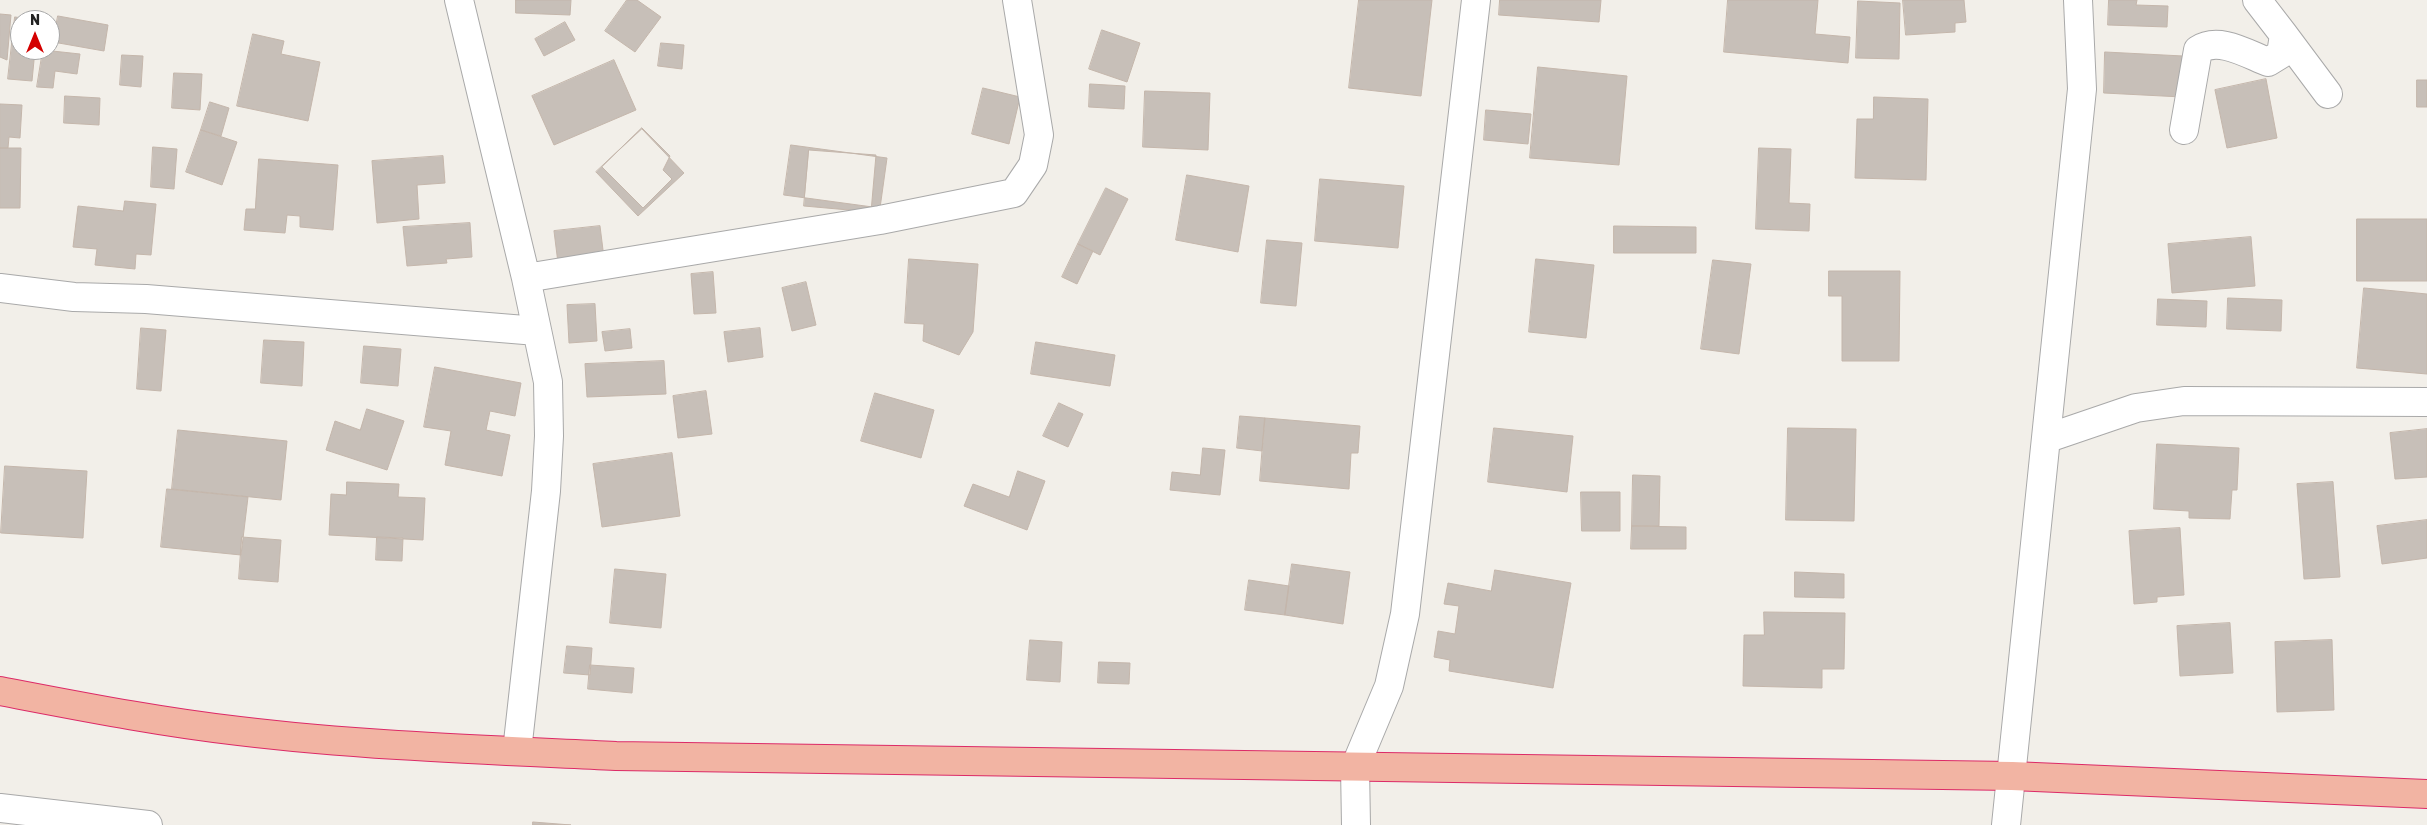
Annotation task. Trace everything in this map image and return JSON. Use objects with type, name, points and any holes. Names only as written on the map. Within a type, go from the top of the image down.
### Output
[{"type":"highway","points":[[0,691],[121,714],[239,731],[435,747],[616,756],[2012,776],[2427,794]]},
{"type":"street","points":[[459,0],[526,278],[548,382],[549,436],[546,491],[517,751]]},
{"type":"street","points":[[526,278],[880,220],[1014,193],[1033,166],[1040,135],[1017,0]]},
{"type":"street","points":[[1356,825],[1355,767],[1388,686],[1404,614],[1476,0]]},
{"type":"street","points":[[2006,825],[2048,438],[2082,89],[2078,0]]},
{"type":"street","points":[[2257,0],[2328,94]]},
{"type":"street","points":[[2184,130],[2198,50],[2207,44],[2222,44],[2268,62],[2281,54],[2284,35]]},
{"type":"street","points":[[0,288],[74,297],[146,299],[537,331]]},
{"type":"street","points":[[2048,438],[2136,408],[2184,401],[2427,402]]},
{"type":"street","points":[[0,808],[148,825]]},
{"type":"building","points":[[516,0],[571,0],[570,15],[516,13]]},
{"type":"building","points":[[627,0],[637,0],[661,17],[635,52],[605,31]]},
{"type":"building","points":[[1359,0],[1432,0],[1421,96],[1349,88]]},
{"type":"building","points":[[1500,0],[1601,0],[1599,22],[1499,15]]},
{"type":"building","points":[[1728,0],[1818,0],[1815,34],[1850,37],[1848,63],[1724,52]]},
{"type":"building","points":[[1903,0],[1964,0],[1966,22],[1955,23],[1955,32],[1906,35]]},
{"type":"building","points":[[2109,0],[2137,0],[2136,5],[2168,6],[2167,27],[2108,25]]},
{"type":"building","points":[[1858,1],[1900,3],[1899,59],[1856,58]]},
{"type":"building","points":[[0,14],[10,15],[7,60],[0,57]]},
{"type":"building","points":[[60,16],[108,25],[104,51],[60,43]]},
{"type":"building","points":[[565,22],[575,40],[544,56],[535,39]]},
{"type":"building","points":[[1102,30],[1140,43],[1127,82],[1089,69]]},
{"type":"building","points":[[253,34],[284,41],[281,54],[320,62],[308,121],[237,106]]},
{"type":"building","points":[[661,43],[684,45],[682,69],[658,66]]},
{"type":"building","points":[[60,52],[80,54],[77,74],[55,71],[53,88],[37,87],[41,60],[60,60]]},
{"type":"building","points":[[2105,52],[2183,56],[2182,97],[2104,93]]},
{"type":"building","points":[[122,55],[143,56],[141,87],[120,85]]},
{"type":"building","points":[[10,60],[34,60],[32,81],[8,79]]},
{"type":"building","points":[[614,60],[636,110],[554,145],[532,96]]},
{"type":"building","points":[[1538,67],[1627,76],[1619,165],[1530,158]]},
{"type":"building","points":[[174,73],[202,74],[200,110],[172,108]]},
{"type":"building","points":[[2266,79],[2277,138],[2227,148],[2215,90]]},
{"type":"building","points":[[2417,80],[2427,80],[2427,107],[2417,107]]},
{"type":"building","points":[[1090,84],[1125,86],[1124,109],[1089,107]]},
{"type":"building","points":[[983,88],[1020,97],[1009,144],[972,134]]},
{"type":"building","points":[[1145,91],[1210,93],[1208,150],[1143,147]]},
{"type":"building","points":[[65,96],[100,98],[99,125],[64,123]]},
{"type":"building","points":[[1874,97],[1928,99],[1926,180],[1855,178],[1857,119],[1873,119]]},
{"type":"building","points":[[210,102],[229,108],[221,136],[201,130]]},
{"type":"building","points":[[0,104],[22,105],[20,138],[9,137],[8,148],[0,148]]},
{"type":"building","points":[[1486,110],[1531,114],[1528,144],[1484,140]]},
{"type":"building","points":[[642,128],[670,156],[663,170],[672,179],[643,208],[602,167]]},
{"type":"building","points":[[642,129],[684,173],[638,216],[596,172]]},
{"type":"building","points":[[201,130],[237,142],[222,185],[186,172]]},
{"type":"building","points":[[791,145],[887,158],[880,208],[784,195]]},
{"type":"building","points":[[153,147],[177,149],[174,189],[151,187]]},
{"type":"building","points":[[0,148],[21,148],[20,208],[0,208]]},
{"type":"building","points":[[1759,148],[1791,149],[1789,203],[1810,204],[1809,231],[1756,229]]},
{"type":"building","points":[[809,150],[876,155],[871,212],[804,206]]},
{"type":"building","points":[[443,156],[445,183],[417,185],[419,219],[377,223],[372,161]]},
{"type":"building","points":[[259,159],[338,165],[333,230],[300,227],[300,216],[287,215],[285,233],[244,230],[246,209],[255,209]]},
{"type":"building","points":[[1187,175],[1249,186],[1238,252],[1176,240]]},
{"type":"building","points":[[1320,179],[1404,186],[1398,248],[1315,241]]},
{"type":"building","points":[[1106,188],[1128,199],[1100,255],[1078,244]]},
{"type":"building","points":[[125,201],[156,204],[151,255],[136,254],[135,269],[95,265],[97,249],[73,247],[78,206],[123,211]]},
{"type":"building","points":[[2357,219],[2427,219],[2427,281],[2357,281]]},
{"type":"building","points":[[470,223],[472,257],[446,259],[447,263],[407,266],[403,227]]},
{"type":"building","points":[[600,226],[604,258],[558,263],[554,231]]},
{"type":"building","points":[[1614,226],[1696,227],[1696,253],[1614,253]]},
{"type":"building","points":[[2251,237],[2255,286],[2172,293],[2168,244]]},
{"type":"building","points":[[1267,240],[1302,243],[1296,306],[1261,303]]},
{"type":"building","points":[[1078,244],[1093,251],[1077,284],[1062,277]]},
{"type":"building","points":[[909,259],[978,264],[973,332],[959,355],[923,341],[924,324],[905,323]]},
{"type":"building","points":[[1536,259],[1594,265],[1586,338],[1529,332]]},
{"type":"building","points":[[1713,260],[1751,264],[1739,354],[1701,349]]},
{"type":"building","points":[[1829,271],[1900,271],[1899,361],[1842,361],[1842,296],[1829,296]]},
{"type":"building","points":[[713,272],[716,313],[694,314],[691,274]]},
{"type":"building","points":[[806,282],[816,325],[792,331],[782,288]]},
{"type":"building","points":[[2364,288],[2427,294],[2427,374],[2357,368]]},
{"type":"building","points":[[2228,298],[2282,300],[2281,331],[2227,329]]},
{"type":"building","points":[[2158,299],[2207,301],[2206,327],[2157,325]]},
{"type":"building","points":[[595,304],[597,341],[569,343],[567,305]]},
{"type":"building","points":[[141,328],[166,330],[161,391],[137,389]]},
{"type":"building","points":[[760,328],[763,357],[728,362],[724,332]]},
{"type":"building","points":[[630,329],[632,348],[605,351],[602,332]]},
{"type":"building","points":[[264,340],[304,342],[302,386],[261,383]]},
{"type":"building","points":[[1036,342],[1115,355],[1110,386],[1031,374]]},
{"type":"building","points":[[364,346],[401,349],[398,386],[361,383]]},
{"type":"building","points":[[664,361],[666,394],[587,397],[585,364]]},
{"type":"building","points":[[435,367],[521,383],[515,416],[490,411],[486,430],[510,435],[502,476],[445,465],[451,431],[424,427]]},
{"type":"building","points":[[706,391],[712,434],[678,438],[673,396]]},
{"type":"building","points":[[875,393],[934,410],[921,458],[861,441]]},
{"type":"building","points":[[1059,403],[1083,414],[1068,447],[1043,436]]},
{"type":"building","points":[[367,409],[404,421],[387,470],[326,450],[335,421],[360,430]]},
{"type":"building","points":[[1240,416],[1265,418],[1262,451],[1237,448]]},
{"type":"building","points":[[1265,418],[1360,426],[1358,453],[1351,453],[1349,489],[1260,481]]},
{"type":"building","points":[[1494,428],[1573,436],[1567,492],[1488,482]]},
{"type":"building","points":[[1788,428],[1856,429],[1854,521],[1786,520]]},
{"type":"building","points":[[2427,429],[2427,477],[2395,479],[2390,433]]},
{"type":"building","points":[[178,430],[287,441],[281,500],[172,489]]},
{"type":"building","points":[[2157,444],[2239,448],[2237,490],[2232,490],[2230,519],[2189,518],[2189,511],[2154,509]]},
{"type":"building","points":[[1203,448],[1225,450],[1220,495],[1170,490],[1172,472],[1200,475]]},
{"type":"building","points":[[672,453],[680,516],[602,527],[593,464]]},
{"type":"building","points":[[5,466],[87,471],[83,538],[1,533]]},
{"type":"building","points":[[1018,471],[1045,481],[1027,530],[964,506],[973,484],[1009,497]]},
{"type":"building","points":[[1633,475],[1660,476],[1659,526],[1632,526]]},
{"type":"building","points":[[347,482],[399,484],[398,497],[425,498],[423,540],[329,535],[331,494],[346,495]]},
{"type":"building","points":[[2333,482],[2340,577],[2304,579],[2297,484]]},
{"type":"building","points":[[167,489],[248,497],[241,555],[161,547]]},
{"type":"building","points":[[1581,492],[1620,492],[1620,531],[1582,531]]},
{"type":"building","points":[[2427,520],[2427,558],[2382,564],[2377,526]]},
{"type":"building","points":[[1632,526],[1686,527],[1686,549],[1631,549]]},
{"type":"building","points":[[2180,528],[2184,595],[2157,597],[2157,602],[2134,604],[2129,531]]},
{"type":"building","points":[[242,537],[281,540],[278,582],[239,579]]},
{"type":"building","points":[[377,537],[403,538],[402,561],[376,560]]},
{"type":"building","points":[[1292,564],[1350,572],[1343,624],[1285,615]]},
{"type":"building","points":[[615,569],[666,574],[661,628],[610,623]]},
{"type":"building","points":[[1495,570],[1571,583],[1553,688],[1449,671],[1450,660],[1434,657],[1438,631],[1455,634],[1459,606],[1444,604],[1448,583],[1491,591]]},
{"type":"building","points":[[1795,572],[1844,574],[1844,598],[1795,597]]},
{"type":"building","points":[[1249,580],[1289,586],[1285,615],[1245,610]]},
{"type":"building","points":[[1764,612],[1845,613],[1844,669],[1822,669],[1822,688],[1743,686],[1744,635],[1764,635]]},
{"type":"building","points":[[2230,623],[2233,673],[2180,676],[2177,626]]},
{"type":"building","points":[[1030,640],[1062,642],[1060,682],[1027,680]]},
{"type":"building","points":[[2332,640],[2334,710],[2277,712],[2275,642]]},
{"type":"building","points":[[567,646],[592,648],[590,675],[564,673]]},
{"type":"building","points":[[1099,662],[1130,663],[1129,684],[1098,683]]},
{"type":"building","points":[[590,665],[634,668],[632,693],[588,689]]},
{"type":"building","points":[[533,822],[571,825],[533,825]]}]
